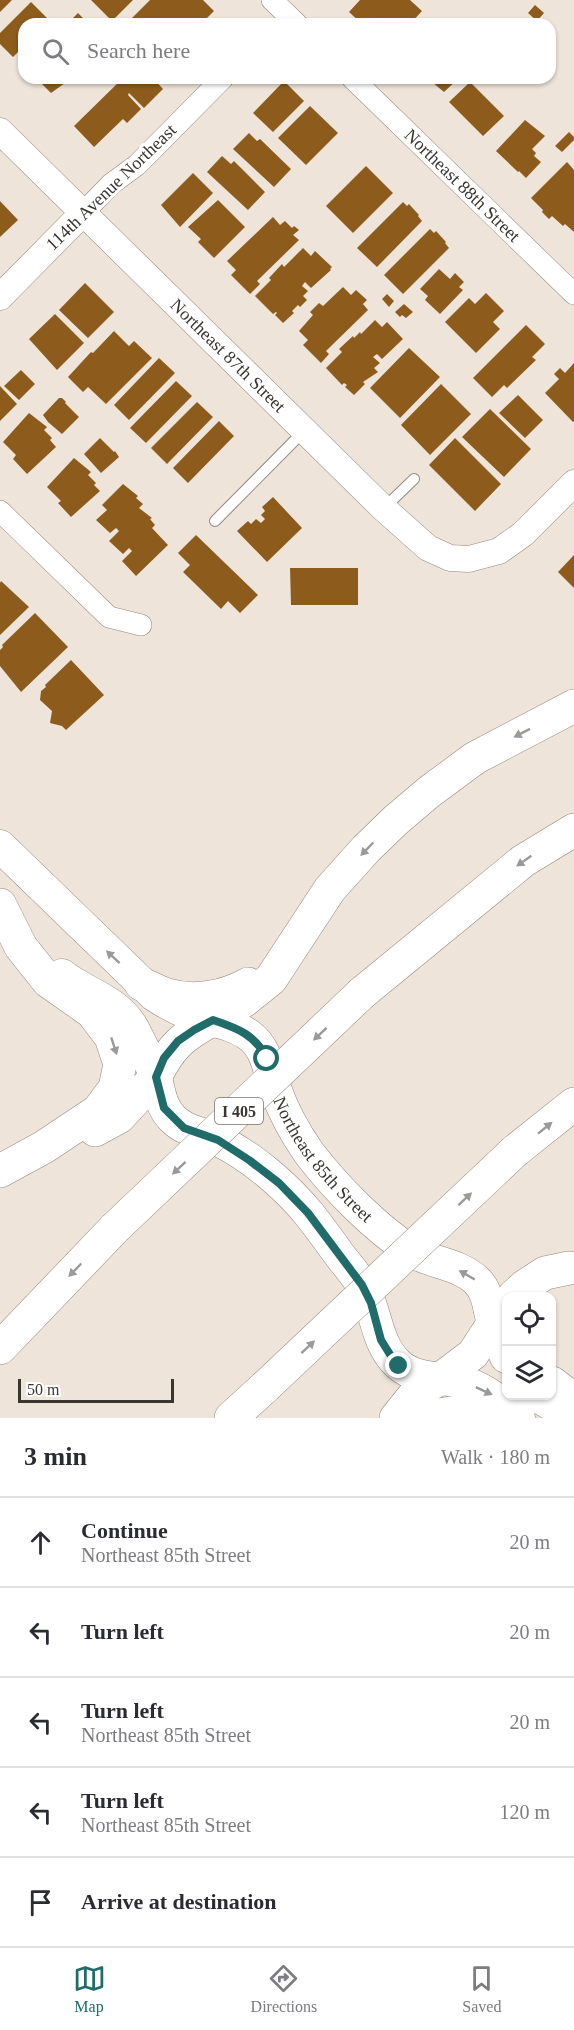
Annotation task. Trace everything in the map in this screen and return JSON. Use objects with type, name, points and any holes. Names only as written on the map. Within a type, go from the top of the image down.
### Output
[{"type":"highway","points":[[213,1020],[246,1000],[271,979],[330,889],[366,849],[429,792],[475,758],[574,706]]},
{"type":"highway","name":"I 405","points":[[0,1348],[115,1228],[362,993],[523,861],[574,830]]},
{"type":"highway","points":[[0,904],[21,947],[48,981],[92,1012],[111,1036],[120,1064],[115,1088],[98,1111],[44,1147],[0,1171]]},
{"type":"highway","points":[[141,984],[167,995],[187,998],[206,998],[227,993],[246,985],[264,971],[302,933]]},
{"type":"highway","points":[[44,1147],[81,1138],[118,1117],[156,1077]]},
{"type":"highway","points":[[231,1418],[515,1151],[574,1104]]},
{"type":"highway","points":[[518,1292],[545,1273],[572,1267]]},
{"type":"highway","points":[[544,1292],[556,1278],[572,1267]]},
{"type":"highway","points":[[396,1418],[417,1392],[441,1378]]},
{"type":"highway","points":[[556,1386],[574,1400]]},
{"type":"highway","points":[[432,1418],[449,1412],[475,1414],[482,1418]]},
{"type":"main road","name":"Northeast 85th Street","points":[[0,846],[154,995],[170,1006],[241,1030],[252,1037],[262,1048],[275,1088],[290,1121],[309,1153],[341,1189],[392,1236],[430,1261],[466,1273],[476,1280],[500,1314],[505,1346]]},
{"type":"main road","points":[[0,904],[17,922],[50,966],[65,978],[104,999],[131,1025],[156,1077],[164,1108],[174,1119],[184,1128],[218,1140],[249,1160],[279,1183],[308,1213],[362,1285],[371,1303],[381,1340],[399,1366],[412,1374],[468,1384],[494,1396],[519,1418]]},
{"type":"main road","points":[[156,1077],[164,1058],[178,1041],[213,1020]]},
{"type":"main road","points":[[441,1378],[473,1354],[500,1314]]},
{"type":"main road","points":[[545,1400],[574,1418]]},
{"type":"street","name":"114th Avenue Northeast","points":[[0,297],[111,184],[137,165],[217,84]]},
{"type":"street","name":"Northeast 88th Street","points":[[358,84],[574,294]]},
{"type":"street","name":"Northeast 87th Street","points":[[0,130],[383,508],[428,548],[450,558],[469,559],[499,551],[523,534],[574,483]]},
{"type":"street","points":[[0,511],[109,617],[141,626]]},
{"type":"lane","points":[[215,521],[305,430]]},
{"type":"lane","points":[[383,508],[414,479]]},
{"type":"building","points":[[0,0],[12,0],[0,12]]},
{"type":"building","points":[[91,0],[133,0],[115,18],[109,18]]},
{"type":"building","points":[[150,0],[203,0],[214,11],[207,18],[132,18]]},
{"type":"building","points":[[360,0],[410,0],[422,11],[416,18],[356,18],[349,12]]},
{"type":"building","points":[[31,2],[47,18],[18,18],[18,52],[13,57],[0,44],[0,33]]},
{"type":"building","points":[[535,5],[544,13],[540,18],[534,18],[528,13]]},
{"type":"building","points":[[78,13],[83,18],[73,18]]},
{"type":"building","points":[[42,84],[64,84],[51,93]]},
{"type":"building","points":[[117,84],[158,84],[163,89],[144,108],[129,93],[128,95],[141,109],[127,123],[123,119],[94,147],[74,126]]},
{"type":"building","points":[[281,84],[287,84],[304,101],[273,132],[253,113]]},
{"type":"building","points":[[434,84],[453,84],[444,92]]},
{"type":"building","points":[[468,84],[472,84],[504,116],[483,136],[449,102]]},
{"type":"building","points":[[310,106],[338,133],[306,165],[278,138]]},
{"type":"building","points":[[525,120],[545,136],[532,149],[536,153],[534,156],[541,162],[526,178],[496,151]]},
{"type":"building","points":[[569,132],[574,140],[562,152],[555,146]]},
{"type":"building","points":[[249,133],[257,141],[260,139],[291,169],[274,187],[233,149]]},
{"type":"building","points":[[222,156],[231,164],[234,161],[265,192],[248,210],[207,172]]},
{"type":"building","points":[[567,162],[574,170],[574,232],[552,216],[549,219],[531,198]]},
{"type":"building","points":[[366,166],[393,193],[353,233],[326,206]]},
{"type":"building","points":[[193,173],[213,193],[180,227],[161,205]]},
{"type":"building","points":[[218,200],[245,227],[214,258],[198,242],[201,239],[188,227]]},
{"type":"building","points":[[0,201],[18,220],[0,237]]},
{"type":"building","points":[[403,202],[407,206],[409,204],[422,221],[377,267],[357,248]]},
{"type":"building","points":[[273,217],[280,225],[285,221],[292,228],[294,226],[299,230],[293,235],[299,240],[257,281],[260,284],[250,294],[231,275],[236,270],[227,261]]},
{"type":"building","points":[[430,229],[434,233],[436,231],[449,248],[403,294],[384,275]]},
{"type":"building","points":[[303,248],[311,256],[315,251],[332,267],[311,288],[305,282],[302,286],[308,291],[303,296],[307,300],[300,307],[298,305],[292,311],[294,313],[283,323],[275,315],[276,312],[273,314],[255,296],[271,280],[269,278],[282,264],[284,267]]},
{"type":"building","points":[[439,269],[450,279],[455,273],[464,282],[459,287],[463,290],[440,314],[425,300],[428,296],[420,289]]},
{"type":"building","points":[[85,283],[114,312],[88,338],[59,310]]},
{"type":"building","points":[[343,287],[351,295],[356,290],[367,300],[363,304],[368,310],[326,351],[329,354],[321,363],[303,345],[308,340],[299,331],[313,315],[310,312],[319,303],[323,306]]},
{"type":"building","points":[[486,293],[504,311],[493,322],[500,329],[476,353],[445,322],[469,298],[475,304]]},
{"type":"building","points":[[387,294],[394,301],[389,307],[382,299]]},
{"type":"building","points":[[404,304],[413,312],[406,318],[402,315],[400,317],[395,312]]},
{"type":"building","points":[[55,314],[84,343],[57,370],[29,339]]},
{"type":"building","points":[[375,320],[382,327],[387,322],[403,339],[382,359],[377,354],[373,357],[380,363],[374,368],[378,372],[363,382],[365,384],[354,395],[345,387],[347,385],[344,383],[342,385],[326,368],[342,352],[339,349],[353,336],[354,338],[360,332],[361,334]]},
{"type":"building","points":[[526,325],[545,344],[532,357],[536,360],[507,388],[504,385],[492,397],[473,378]]},
{"type":"building","points":[[114,331],[129,346],[134,341],[152,358],[106,404],[88,387],[83,392],[68,377]]},
{"type":"building","points":[[409,348],[440,377],[400,418],[370,388]]},
{"type":"building","points":[[159,358],[175,373],[129,420],[114,405]]},
{"type":"building","points":[[574,363],[573,422],[545,393],[559,379],[554,374],[560,368],[565,373]]},
{"type":"building","points":[[21,370],[35,384],[19,400],[4,386]]},
{"type":"building","points":[[176,381],[192,396],[146,443],[130,428]]},
{"type":"building","points":[[441,384],[471,414],[430,455],[401,425]]},
{"type":"building","points":[[0,386],[17,404],[0,421]]},
{"type":"building","points":[[518,395],[543,420],[525,438],[499,413]]},
{"type":"building","points":[[59,398],[62,398],[79,417],[62,434],[43,415]]},
{"type":"building","points":[[197,402],[213,417],[167,464],[151,448]]},
{"type":"building","points":[[490,409],[531,449],[504,477],[462,437]]},
{"type":"building","points":[[29,413],[47,427],[44,430],[52,438],[50,440],[56,447],[27,474],[13,459],[16,455],[3,442]]},
{"type":"building","points":[[219,421],[234,436],[188,483],[173,468]]},
{"type":"building","points":[[100,438],[119,457],[101,473],[84,454]]},
{"type":"building","points":[[455,438],[501,484],[475,511],[429,465]]},
{"type":"building","points":[[74,458],[91,472],[88,475],[100,491],[71,517],[58,503],[61,501],[47,487]]},
{"type":"building","points":[[123,484],[138,496],[136,498],[143,504],[139,508],[152,518],[150,519],[155,525],[152,528],[168,545],[136,576],[122,561],[132,551],[129,548],[123,554],[109,541],[119,531],[116,528],[110,533],[96,520],[107,510],[102,505]]},
{"type":"building","points":[[273,497],[302,528],[267,562],[237,531],[248,521],[251,524],[256,519],[261,523],[265,519],[261,515],[265,511],[262,507]]},
{"type":"building","points":[[196,535],[258,595],[240,613],[228,601],[221,609],[183,572],[190,565],[178,553]]},
{"type":"building","points":[[574,555],[574,588],[558,572]]},
{"type":"building","points":[[290,568],[358,568],[358,605],[291,605]]},
{"type":"building","points":[[1,581],[29,607],[0,635],[0,583]]},
{"type":"building","points":[[35,613],[68,647],[21,692],[0,666],[0,650],[2,645]]},
{"type":"building","points":[[71,660],[104,695],[66,730],[62,726],[50,723],[52,711],[40,700],[41,691],[46,687],[45,685]]},
{"type":"route","points":[[267,1059],[262,1048],[252,1037],[230,1025],[213,1020],[178,1041],[164,1058],[156,1077],[164,1108],[184,1128],[218,1140],[249,1160],[279,1183],[308,1213],[362,1285],[371,1303],[381,1340],[399,1366]]}]
